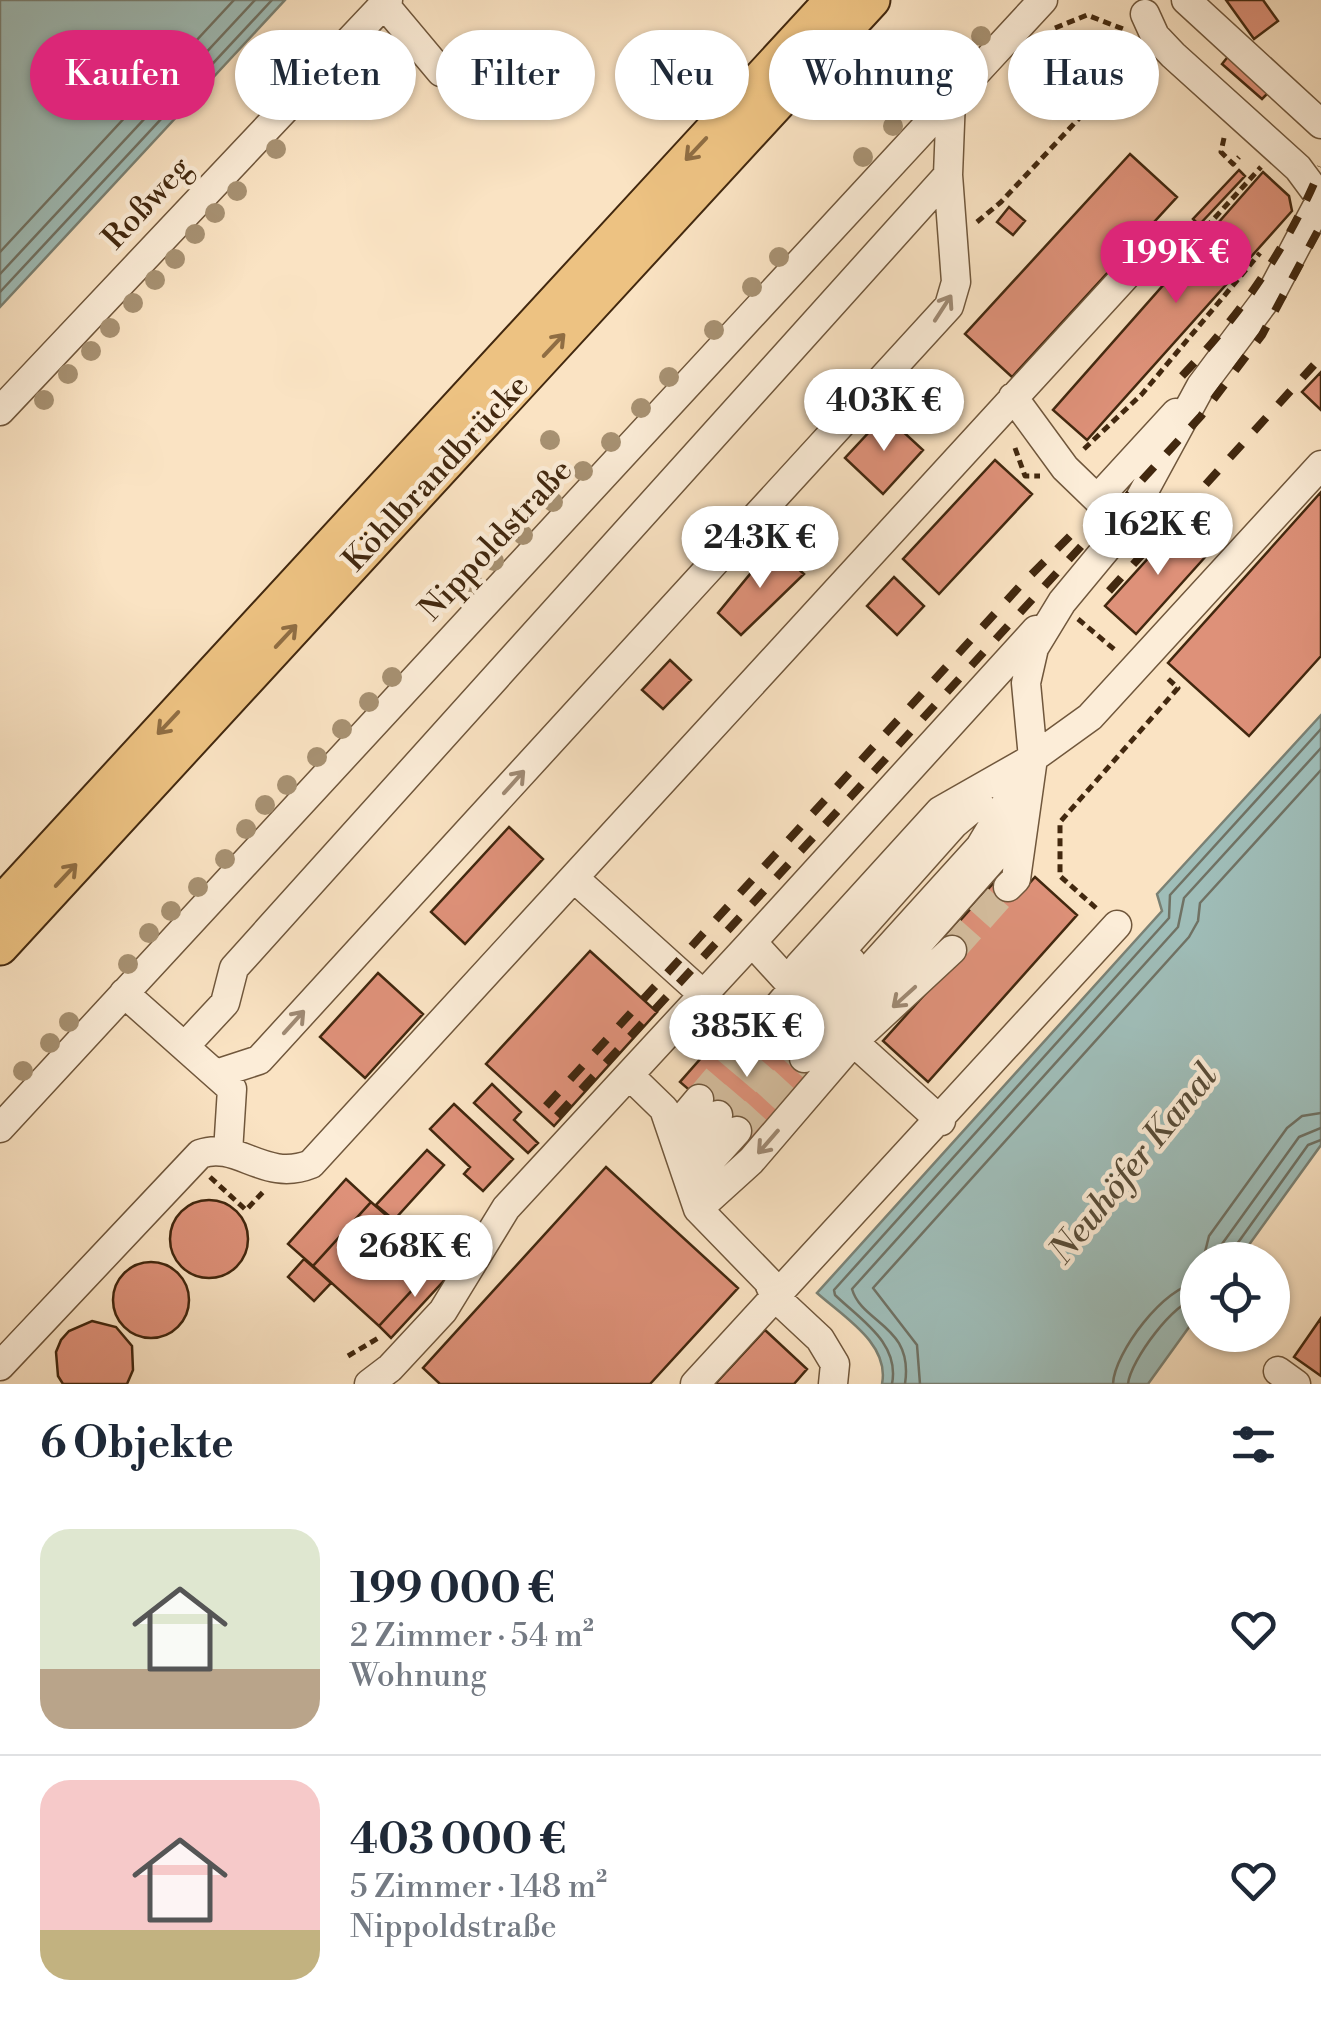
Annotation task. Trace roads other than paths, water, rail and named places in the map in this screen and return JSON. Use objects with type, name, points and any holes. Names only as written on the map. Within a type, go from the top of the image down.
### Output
[{"type":"main road","name":"Köhlbrandbrücke","points":[[0,906],[834,0]]},
{"type":"main road","name":"Köhlbrandbrücke","points":[[0,947],[872,0]]},
{"type":"street","name":"Nippoldstraße","points":[[988,59],[1044,0]]},
{"type":"street","points":[[1186,0],[1321,124]]},
{"type":"street","points":[[386,2],[436,64]]},
{"type":"street","name":"Roßweg","points":[[0,411],[386,2]]},
{"type":"street","points":[[1137,7],[1166,24],[1321,170]]},
{"type":"street","points":[[1097,499],[1201,386],[1273,290],[1321,199],[1298,168],[1173,55],[1137,7]]},
{"type":"street","name":"Nippoldstraße","points":[[0,1128],[931,120]]},
{"type":"street","points":[[216,1074],[260,1060],[949,306],[956,282],[948,175],[950,120]]},
{"type":"street","points":[[185,1046],[225,1004],[234,968],[948,175]]},
{"type":"street","points":[[0,1366],[200,1154],[228,1152],[250,1164],[282,1172],[311,1164],[1143,257]]},
{"type":"street","points":[[369,1384],[443,1311],[506,1208],[706,997],[1062,602],[1125,526],[1201,386]]},
{"type":"street","points":[[1013,397],[1065,468],[1125,526]]},
{"type":"street","points":[[685,1170],[751,1161],[844,1032],[846,995],[966,835],[1033,758],[1090,718],[1321,464]]},
{"type":"street","points":[[1012,883],[1033,758],[1026,682],[1034,648],[1062,602]]},
{"type":"street","points":[[783,1039],[803,996],[800,966],[966,835],[1033,758]]},
{"type":"street","points":[[574,878],[706,997]]},
{"type":"street","points":[[695,1384],[941,1121],[1117,925]]},
{"type":"street","points":[[752,942],[803,996],[941,1121]]},
{"type":"street","points":[[804,1058],[952,950]]},
{"type":"street","points":[[124,993],[232,1088],[228,1152]]},
{"type":"street","points":[[750,1039],[803,996]]},
{"type":"street","points":[[630,1076],[664,1109],[685,1170],[768,1280],[776,1297],[820,1339],[835,1364],[833,1384]]},
{"type":"street","points":[[685,1170],[718,1115],[685,1170]]},
{"type":"water","points":[[0,0],[285,0],[257,30],[235,30],[235,54],[215,75],[215,30],[30,30],[30,120],[174,120],[0,307]]},
{"type":"water","name":"Neuhöfer Kanal","points":[[1321,715],[1321,1145],[1251,1242],[1180,1242],[1180,1340],[1148,1384],[882,1384],[883,1370],[872,1344],[817,1293],[1162,911],[1157,894]]},
{"type":"tunnel","points":[[952,950],[1008,887]]},
{"type":"tunnel","points":[[699,1099],[750,1039]]},
{"type":"tunnel","points":[[718,1115],[783,1039]]},
{"type":"tunnel","points":[[737,1131],[804,1058]]},
{"type":"railway","points":[[1182,376],[1262,278],[1321,167]]},
{"type":"railway","points":[[557,1116],[1201,416],[1262,335],[1321,225]]},
{"type":"railway","points":[[1109,591],[1314,365]]},
{"type":"railway","points":[[546,1106],[1019,587],[1081,525]]}]
